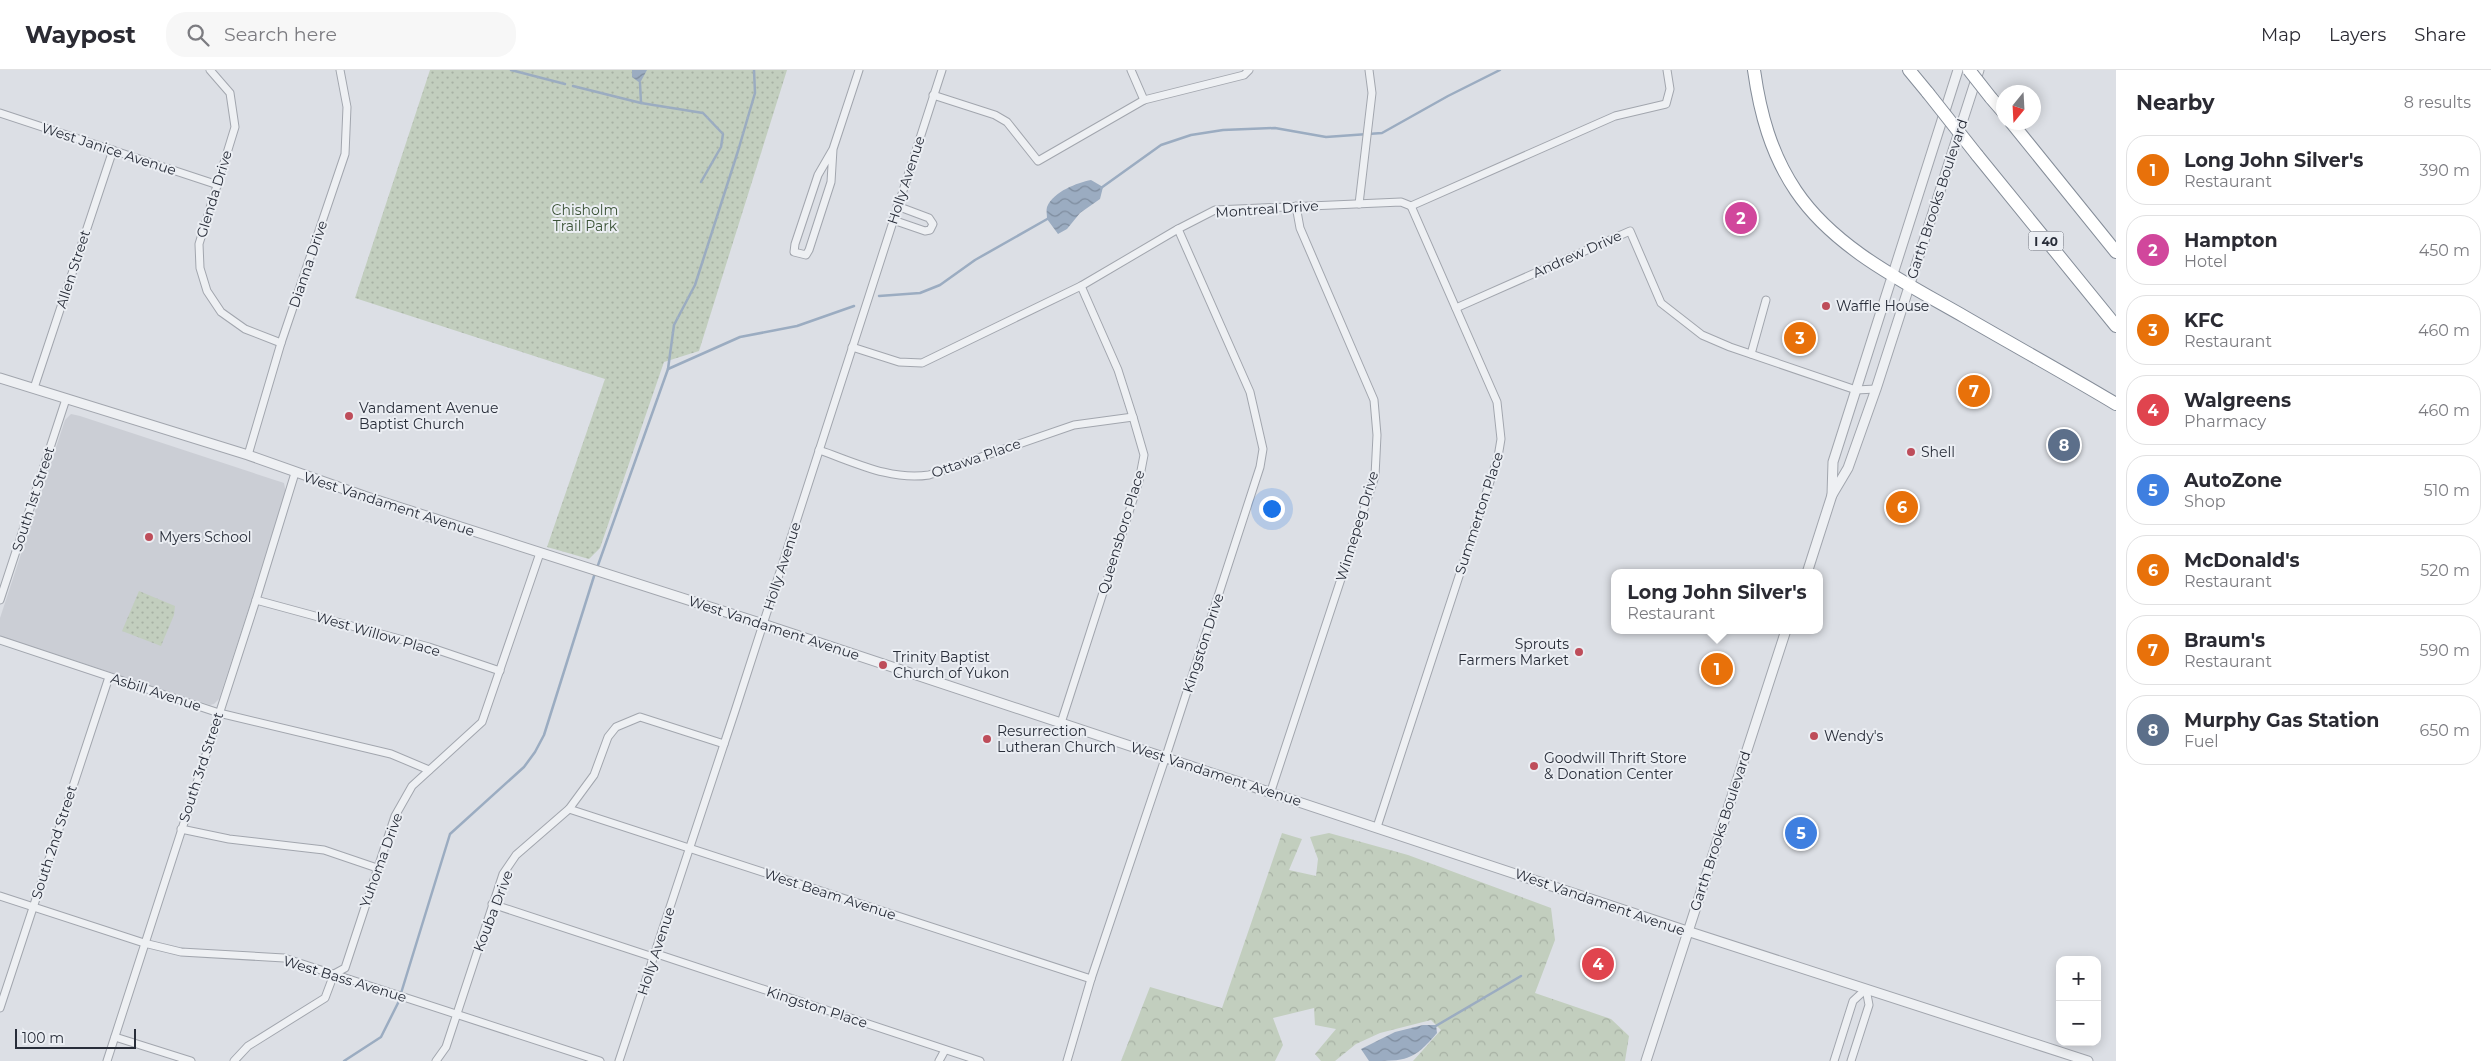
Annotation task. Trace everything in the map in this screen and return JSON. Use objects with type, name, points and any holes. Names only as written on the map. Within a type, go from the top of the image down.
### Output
[{"type":"highway","points":[[1754,70],[1771,143],[1781,167],[1796,192],[1836,234],[1909,285],[2116,404]]},
{"type":"highway","name":"I 40","points":[[1910,70],[2116,326]]},
{"type":"highway","points":[[1969,70],[1996,104]]},
{"type":"highway","points":[[2017,130],[2116,252]]},
{"type":"street","name":"Glenda Drive","points":[[210,70],[230,93],[235,128],[199,244],[200,268],[207,291],[221,312],[245,329],[281,342]]},
{"type":"street","name":"Dianna Drive","points":[[248,455],[281,342],[345,154],[347,107],[340,70]]},
{"type":"street","points":[[833,149],[831,182],[809,250],[806,255],[799,255],[794,252],[798,235],[818,175],[833,149],[859,70]]},
{"type":"street","name":"Holly Avenue","points":[[622,1060],[654,955],[942,70]]},
{"type":"street","points":[[1132,70],[1144,100]]},
{"type":"street","points":[[934,95],[995,115],[1007,122],[1038,161],[1144,100],[1244,75],[1249,70]]},
{"type":"street","points":[[1359,204],[1372,93],[1369,70]]},
{"type":"street","points":[[1411,206],[1615,116],[1666,104],[1670,89],[1667,70]]},
{"type":"street","name":"Garth Brooks Boulevard","points":[[1832,495],[1833,462],[1958,70]]},
{"type":"street","name":"Garth Brooks Boulevard","points":[[1808,569],[1832,495],[1848,468],[1876,389],[1980,70]]},
{"type":"street","name":"West Janice Avenue","points":[[0,113],[218,185]]},
{"type":"street","name":"Allen Street","points":[[34,388],[113,150]]},
{"type":"street","name":"Montreal Drive","points":[[852,347],[898,362],[922,363],[1081,286],[1178,229],[1215,210],[1401,202],[1411,206]]},
{"type":"street","points":[[893,220],[924,232],[930,230],[933,224],[929,218],[897,206]]},
{"type":"street","name":"Winnepeg Drive","points":[[1271,791],[1374,476],[1377,435],[1374,400],[1300,228],[1296,206]]},
{"type":"street","name":"Summerton Place","points":[[1377,826],[1498,457],[1501,439],[1497,402],[1411,206]]},
{"type":"street","name":"Kingston Drive","points":[[1067,1061],[1091,979],[1257,476],[1262,449],[1250,392],[1178,229]]},
{"type":"street","name":"Andrew Drive","points":[[1456,308],[1630,230],[1661,303],[1702,335],[1750,354],[1856,390],[1876,389]]},
{"type":"street","name":"Queensboro Place","points":[[1061,722],[1139,481],[1144,455],[1118,370],[1081,286]]},
{"type":"street","points":[[1750,354],[1766,300]]},
{"type":"street","name":"West Vandament Avenue","points":[[0,378],[248,455],[294,473],[763,624],[1164,758],[1377,826],[1687,931],[2088,1061]]},
{"type":"street","name":"South 1st Street","points":[[0,600],[66,399]]},
{"type":"street","name":"Ottawa Place","points":[[819,450],[899,477],[915,477],[929,475],[1074,425],[1133,417]]},
{"type":"street","name":"South 3rd Street","points":[[107,1061],[256,600],[294,473]]},
{"type":"street","name":"Yuhoma Drive","points":[[234,1061],[248,1046],[325,998],[334,974],[345,968],[395,816],[412,786],[482,722],[540,553]]},
{"type":"street","name":"West Willow Place","points":[[256,600],[428,648],[500,671]]},
{"type":"street","name":"Garth Brooks Boulevard","points":[[1646,1061],[1785,634]]},
{"type":"street","name":"Asbill Avenue","points":[[0,640],[219,713],[391,754],[429,770]]},
{"type":"street","name":"South 2nd Street","points":[[0,1008],[109,676]]},
{"type":"street","name":"Kouba Drive","points":[[436,1061],[446,1048],[503,874],[516,855],[569,809],[594,775],[608,737],[616,727],[640,717],[724,744]]},
{"type":"street","name":"West Beam Avenue","points":[[569,809],[1091,979]]},
{"type":"street","points":[[181,829],[230,839],[324,850],[377,868]]},
{"type":"street","name":"West Bass Avenue","points":[[0,896],[144,943],[202,955],[284,958],[600,1061]]},
{"type":"street","name":"Kingston Place","points":[[492,904],[980,1061]]},
{"type":"street","points":[[1835,1061],[1853,1001],[1866,989]]},
{"type":"street","points":[[1851,1061],[1869,1005],[1866,989]]},
{"type":"street","points":[[115,1037],[191,1061]]},
{"type":"street","points":[[940,1061],[946,1050]]},
{"type":"shaded area","name":"Myers School","points":[[71,414],[284,483],[286,494],[219,699],[214,704],[210,705],[0,636],[0,618],[65,420]]},
{"type":"green space","name":"Chisholm Trail Park","points":[[430,70],[787,70],[699,351],[664,362],[600,548],[589,559],[547,547],[605,379],[355,298]]},
{"type":"green space","points":[[139,591],[175,606],[174,615],[161,646],[122,631]]},
{"type":"green space","points":[[1282,833],[1302,839],[1289,870],[1316,876],[1318,859],[1310,837],[1329,833],[1408,855],[1551,908],[1555,940],[1535,993],[1611,1019],[1629,1036],[1625,1061],[1413,1061],[1441,1030],[1431,1020],[1380,1033],[1356,1044],[1335,1061],[1321,1061],[1315,1054],[1336,1029],[1315,1025],[1314,1008],[1273,1018],[1283,1045],[1275,1061],[1121,1061],[1150,987],[1222,1008]]},
{"type":"water","points":[[632,70],[647,70],[640,83],[632,77]]},
{"type":"water","points":[[1091,180],[1103,187],[1100,199],[1080,213],[1067,229],[1058,234],[1047,219],[1047,208],[1050,201],[1060,192],[1079,183]]},
{"type":"water","points":[[1423,1025],[1436,1025],[1437,1033],[1415,1054],[1408,1057],[1392,1061],[1369,1061],[1361,1049],[1395,1032]]},
{"type":"waterway","points":[[511,70],[565,84]]},
{"type":"waterway","points":[[597,568],[668,369],[674,325],[695,285],[738,151],[755,93],[754,70]]},
{"type":"waterway","points":[[1101,188],[1161,145],[1191,135],[1223,130],[1275,128],[1326,137],[1382,133],[1448,96],[1500,70]]},
{"type":"waterway","points":[[640,83],[641,103]]},
{"type":"waterway","points":[[573,86],[641,103],[703,113],[723,134],[721,147],[701,182]]},
{"type":"waterway","points":[[879,296],[920,293],[940,285],[975,260],[1049,218]]},
{"type":"waterway","points":[[668,369],[740,337],[797,326],[854,306]]},
{"type":"waterway","points":[[344,1061],[381,1037],[398,1003],[450,834],[524,767],[544,735],[595,573]]},
{"type":"waterway","points":[[1434,1027],[1521,976]]},
{"type":"place","name":"Hampton","points":[[1741,218]]},
{"type":"place","name":"Waffle House","points":[[1826,306]]},
{"type":"place","name":"KFC","points":[[1800,338]]},
{"type":"place","name":"Braum's","points":[[1974,391]]},
{"type":"place","name":"Vandament Avenue Baptist Church","points":[[349,416]]},
{"type":"place","name":"Murphy Gas Station","points":[[2064,445]]},
{"type":"place","name":"Shell","points":[[1911,452]]},
{"type":"place","name":"McDonald's","points":[[1902,507]]},
{"type":"place","name":"Myers School","points":[[149,537]]},
{"type":"place","name":"Sprouts Farmers Market","points":[[1579,652]]},
{"type":"place","name":"Trinity Baptist Church of Yukon","points":[[883,665]]},
{"type":"place","name":"Long John Silver's","points":[[1717,669]]},
{"type":"place","name":"Wendy's","points":[[1814,736]]},
{"type":"place","name":"Resurrection Lutheran Church","points":[[987,739]]},
{"type":"place","name":"Goodwill Thrift Store & Donation Center","points":[[1534,766]]},
{"type":"place","name":"AutoZone","points":[[1801,833]]},
{"type":"place","name":"Walgreens","points":[[1598,964]]}]
